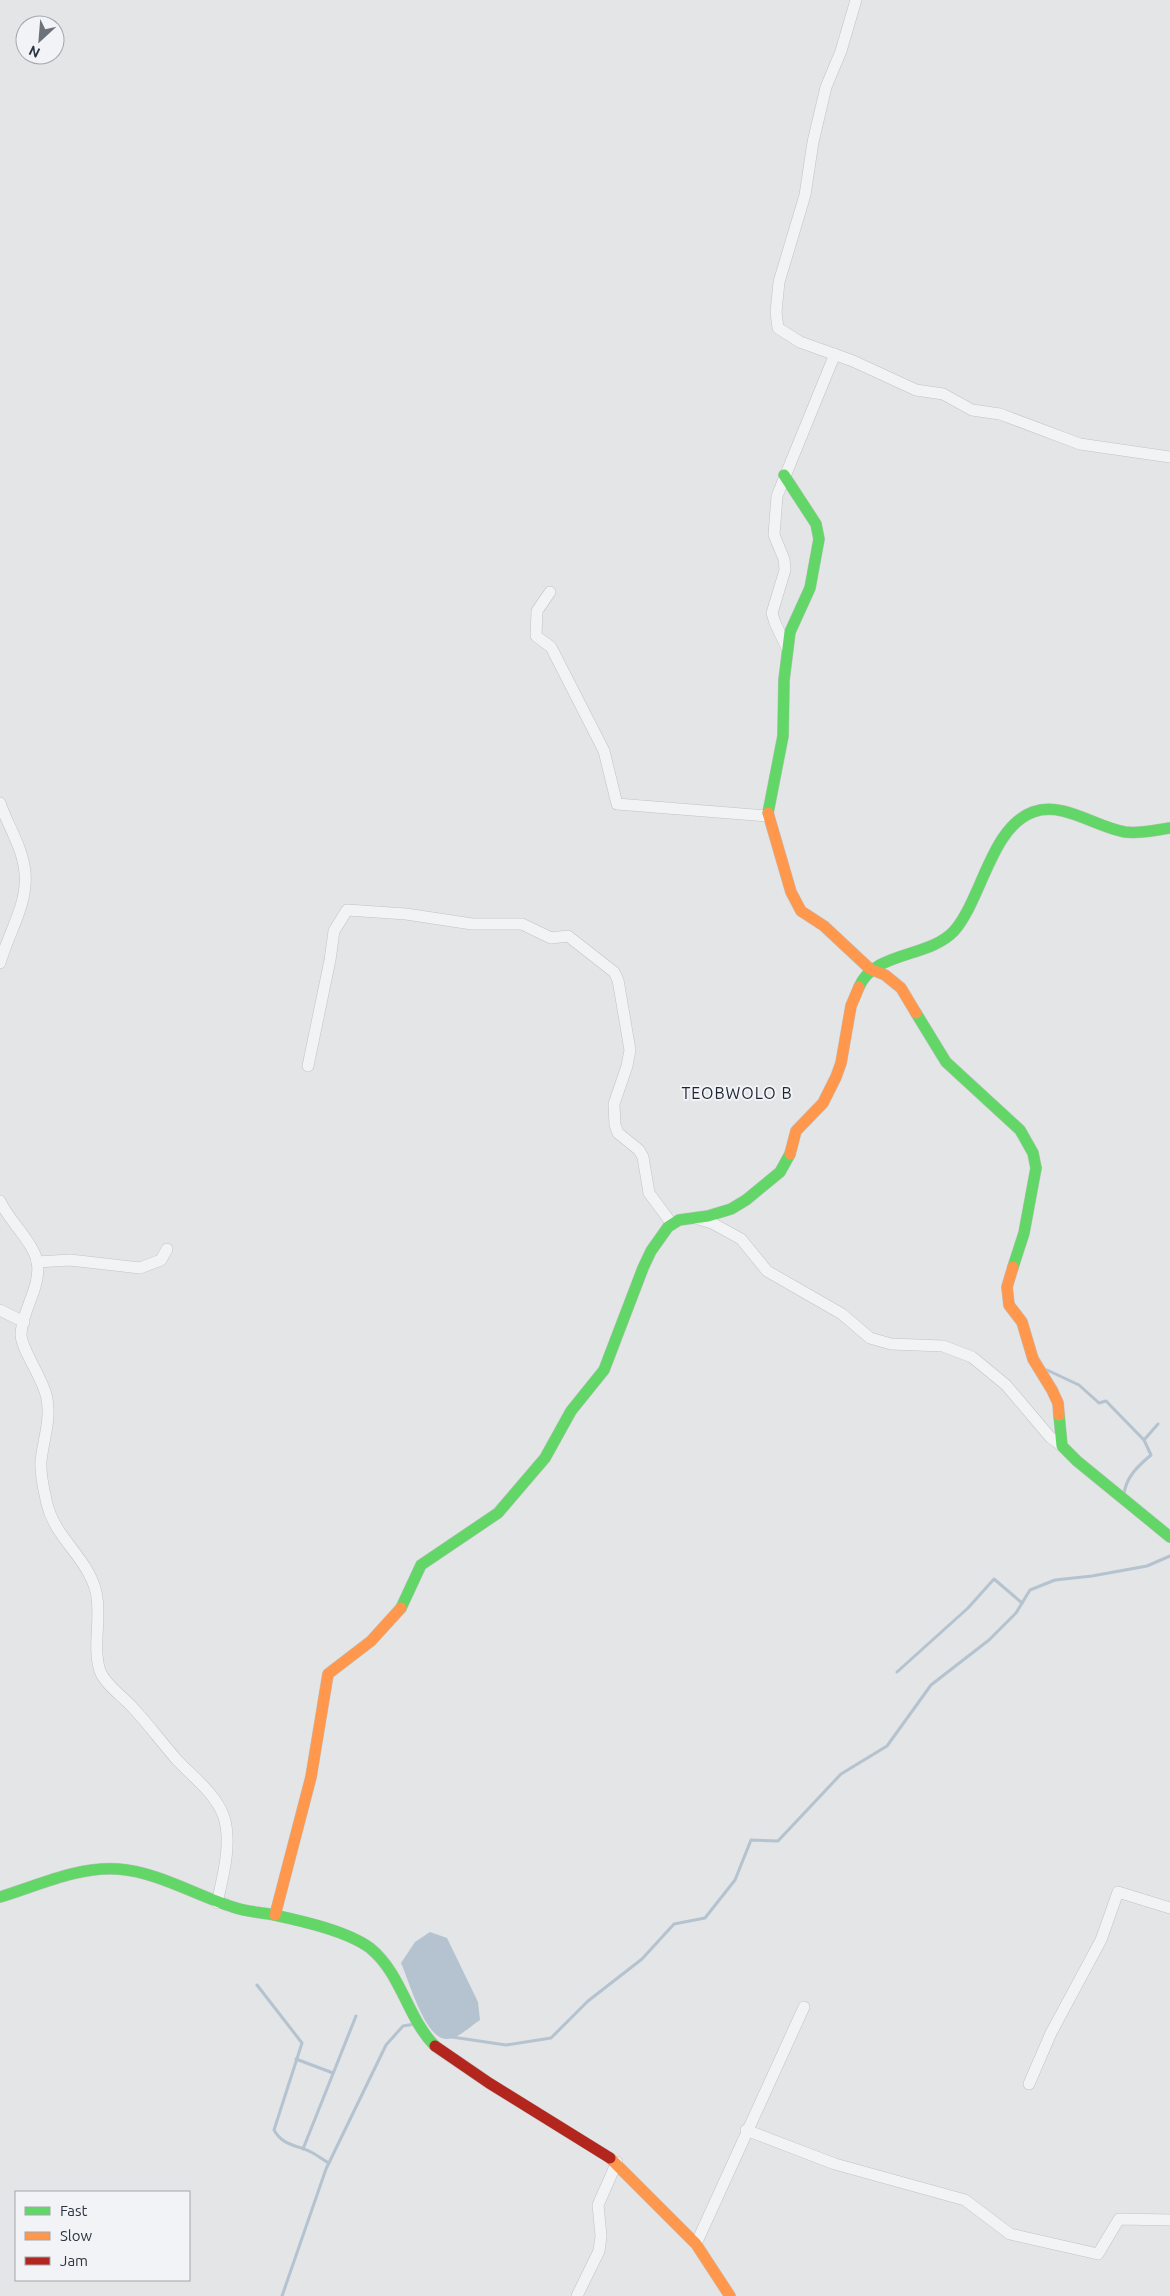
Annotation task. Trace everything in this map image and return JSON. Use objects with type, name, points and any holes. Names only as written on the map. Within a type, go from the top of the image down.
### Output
[{"type":"street","points":[[856,0],[841,51],[826,87],[813,142],[805,194],[778,282],[776,324],[780,332],[916,390],[943,394],[964,407],[1000,414],[1080,444],[1170,457]]},
{"type":"street","points":[[787,648],[772,612],[786,570],[784,559],[774,535],[777,496],[835,354]]},
{"type":"street","points":[[784,475],[816,524],[819,539],[810,588],[794,620],[787,648],[783,736],[767,816],[788,882],[801,911],[824,926],[870,969],[885,975],[901,988],[946,1062],[1020,1130],[1032,1148],[1036,1159],[1034,1179],[1024,1233],[1006,1294],[1009,1305],[1025,1328],[1032,1359],[1052,1390],[1058,1404],[1062,1446]]},
{"type":"street","points":[[550,592],[537,611],[536,636],[551,647],[604,751],[617,804],[767,816]]},
{"type":"street","points":[[0,803],[13,832],[25,873],[21,904],[0,963]]},
{"type":"street","points":[[275,1916],[311,1777],[328,1674],[371,1641],[396,1614],[402,1606],[421,1565],[498,1513],[545,1458],[571,1410],[604,1370],[621,1320],[642,1268],[660,1238],[672,1224],[731,1209],[746,1200],[780,1172],[789,1157],[796,1130],[823,1103],[836,1077],[841,1063],[851,1006],[862,979],[870,969],[951,934],[967,913],[1014,822],[1032,812],[1050,811],[1097,822],[1123,832],[1170,828]]},
{"type":"street","points":[[308,1066],[330,960],[334,931],[347,910],[406,914],[472,924],[514,923],[522,924],[551,938],[568,936],[614,972],[618,980],[630,1050],[627,1066],[614,1104],[615,1125],[618,1133],[640,1150],[643,1157],[649,1193],[672,1224]]},
{"type":"street","points":[[0,1201],[7,1215],[33,1251],[37,1262],[37,1275],[21,1332],[23,1342],[46,1389],[48,1402],[41,1464],[46,1503],[57,1529],[80,1560],[95,1586],[100,1670],[105,1679],[218,1804],[226,1831],[226,1857],[218,1903]]},
{"type":"street","points":[[692,1218],[712,1223],[731,1233],[747,1246],[767,1271],[842,1314],[870,1338],[891,1344],[943,1346],[972,1357],[1006,1385],[1044,1431],[1077,1461],[1170,1537]]},
{"type":"street","points":[[37,1262],[70,1260],[140,1268],[161,1260],[168,1249]]},
{"type":"street","points":[[0,1310],[24,1322]]},
{"type":"street","points":[[0,1896],[101,1868],[143,1873],[218,1903],[339,1933],[364,1945],[380,1957],[397,1980],[426,2037],[435,2046],[489,2083],[578,2136],[617,2162],[696,2244],[730,2296]]},
{"type":"street","points":[[1029,2084],[1051,2033],[1101,1940],[1118,1892],[1170,1908]]},
{"type":"street","points":[[696,2244],[746,2130],[804,2007]]},
{"type":"street","points":[[746,2130],[835,2164],[965,2200],[1010,2234],[1081,2251],[1098,2254],[1119,2219],[1170,2220]]},
{"type":"street","points":[[577,2296],[599,2251],[601,2236],[598,2205],[617,2162]]},
{"type":"water","points":[[430,1932],[447,1938],[478,2002],[480,2020],[460,2034],[447,2039],[439,2037],[425,2020],[401,1963],[415,1942]]},
{"type":"waterway","points":[[1047,1370],[1079,1385],[1099,1403],[1106,1401],[1144,1440],[1151,1455],[1130,1477],[1124,1494]]},
{"type":"waterway","points":[[1144,1440],[1158,1424]]},
{"type":"waterway","points":[[452,2037],[506,2045],[551,2038],[588,2001],[642,1959],[674,1924],[705,1918],[735,1880],[751,1840],[778,1841],[841,1774],[887,1746],[931,1685],[989,1640],[1016,1613],[1030,1590],[1055,1580],[1092,1576],[1147,1566],[1170,1556]]},
{"type":"waterway","points":[[897,1672],[968,1608],[994,1579],[1022,1603]]},
{"type":"waterway","points":[[257,1985],[302,2043],[274,2130],[286,2142],[311,2152],[329,2163]]},
{"type":"waterway","points":[[303,2149],[356,2016]]},
{"type":"waterway","points":[[282,2296],[326,2169],[386,2045],[403,2026],[415,2024]]},
{"type":"waterway","points":[[296,2059],[333,2073]]},
{"type":"traffic: fast","points":[[768,813],[783,736],[784,680],[790,632],[810,588],[819,539],[816,524],[784,475]]},
{"type":"traffic: fast","points":[[859,987],[866,975],[877,967],[931,946],[943,940],[954,931],[964,917],[988,865],[1007,832],[1019,820],[1033,812],[1044,809],[1067,812],[1125,832],[1142,832],[1170,828]]},
{"type":"traffic: fast","points":[[916,1013],[946,1062],[1020,1130],[1033,1153],[1036,1168],[1024,1233],[1013,1267]]},
{"type":"traffic: fast","points":[[401,1608],[421,1565],[498,1513],[545,1458],[571,1411],[604,1370],[643,1268],[651,1251],[668,1227],[679,1220],[708,1216],[731,1209],[746,1200],[780,1172],[790,1154]]},
{"type":"traffic: fast","points":[[1059,1415],[1062,1446],[1077,1461],[1170,1537]]},
{"type":"traffic: fast","points":[[0,1897],[73,1874],[103,1869],[118,1869],[162,1879],[238,1909],[298,1920],[324,1927],[360,1942],[370,1948],[381,1959],[390,1970],[425,2035],[435,2046]]},
{"type":"traffic: slow","points":[[768,813],[791,892],[801,911],[824,926],[870,969],[885,975],[901,988],[916,1013]]},
{"type":"traffic: slow","points":[[790,1154],[796,1131],[823,1103],[836,1077],[841,1063],[851,1006],[859,987]]},
{"type":"traffic: slow","points":[[1013,1267],[1007,1287],[1009,1305],[1022,1322],[1033,1359],[1058,1403],[1059,1415]]},
{"type":"traffic: slow","points":[[275,1915],[311,1777],[328,1674],[371,1641],[401,1608]]},
{"type":"traffic: slow","points":[[610,2158],[696,2244],[730,2296]]},
{"type":"traffic: jam","points":[[435,2046],[489,2083],[610,2158]]},
{"type":"district","name":"TEOBWOLO B","points":[[737,1093]]}]
